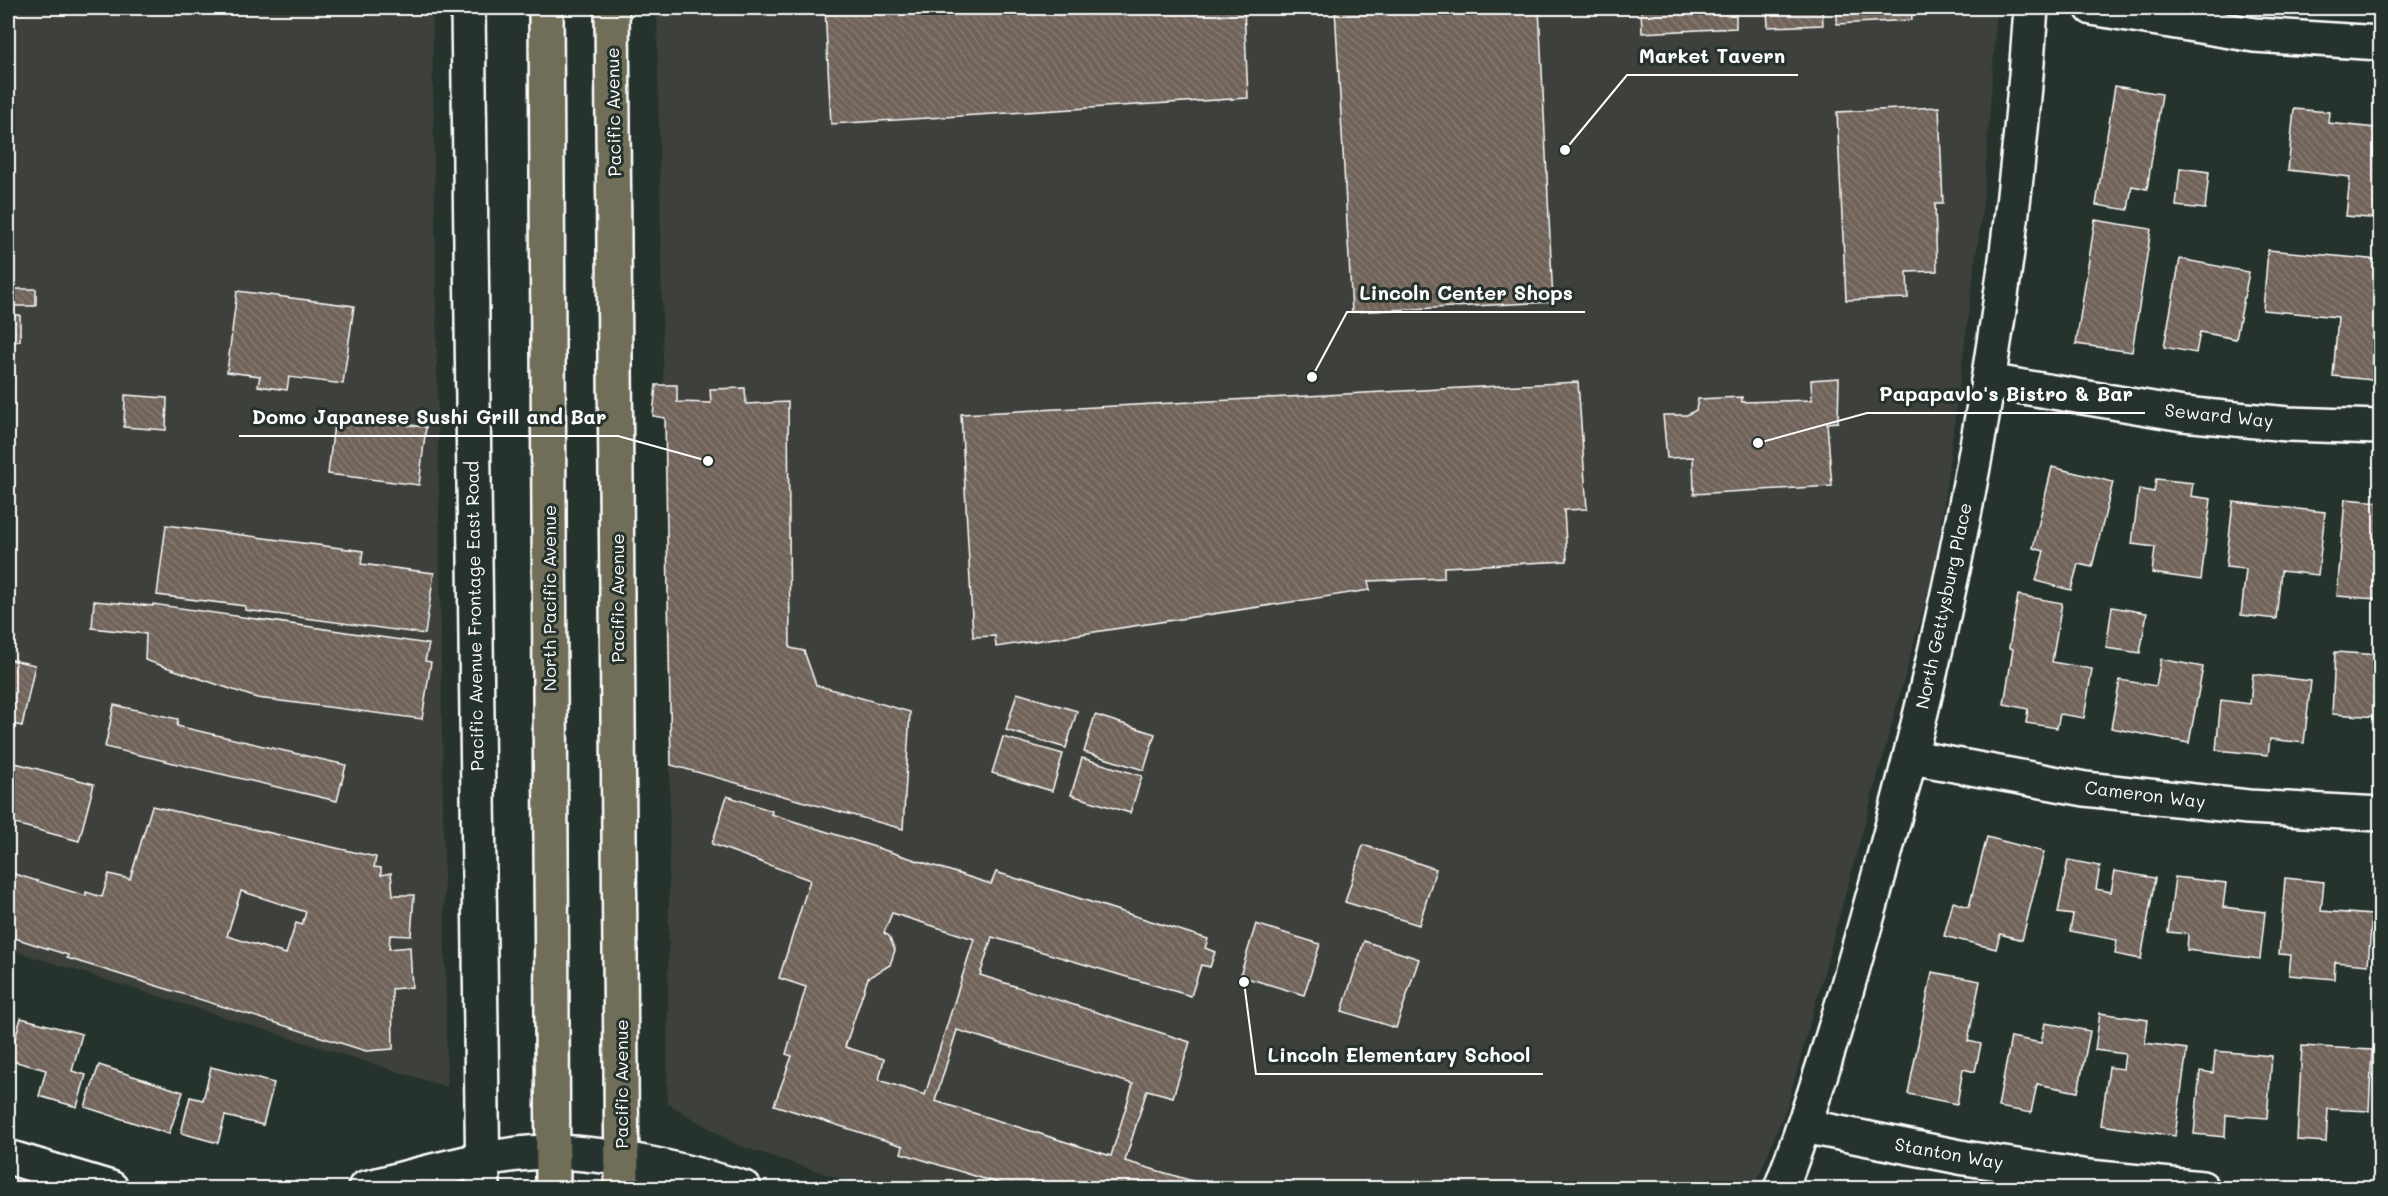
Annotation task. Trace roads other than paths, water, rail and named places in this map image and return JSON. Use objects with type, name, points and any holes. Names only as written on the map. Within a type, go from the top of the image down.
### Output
[{"type":"main road","name":"North Pacific Avenue","points":[[546,8],[553,1188]]},
{"type":"main road","name":"Pacific Avenue","points":[[612,8],[622,1173]]},
{"type":"street","name":"Pacific Avenue Frontage East Road","points":[[468,8],[483,1174]]},
{"type":"street","name":"North Gettysburg Place","points":[[1781,1188],[1804,1126],[1861,939],[1912,757],[1950,588],[1988,381],[2012,210],[2031,8]]},
{"type":"street","points":[[2092,8],[2254,35],[2380,43]]},
{"type":"street","name":"Seward Way","points":[[1988,381],[2183,414],[2288,424],[2380,427]]},
{"type":"street","name":"Cameron Way","points":[[1912,757],[2085,789],[2248,807],[2380,814]]},
{"type":"street","name":"Stanton Way","points":[[1804,1126],[2089,1178],[2202,1188]]},
{"type":"street","points":[[365,1188],[483,1174],[553,1152],[622,1173],[744,1188]]},
{"type":"street","points":[[8,1157],[111,1188]]},
{"type":"place","name":"Market Tavern","points":[[1565,150]]},
{"type":"place","name":"Lincoln Center Shops","points":[[1312,377]]},
{"type":"place","name":"Papapavlo's Bistro & Bar","points":[[1758,443]]},
{"type":"place","name":"Domo Japanese Sushi Grill and Bar","points":[[708,461]]},
{"type":"place","name":"Lincoln Elementary School","points":[[1244,982]]}]
